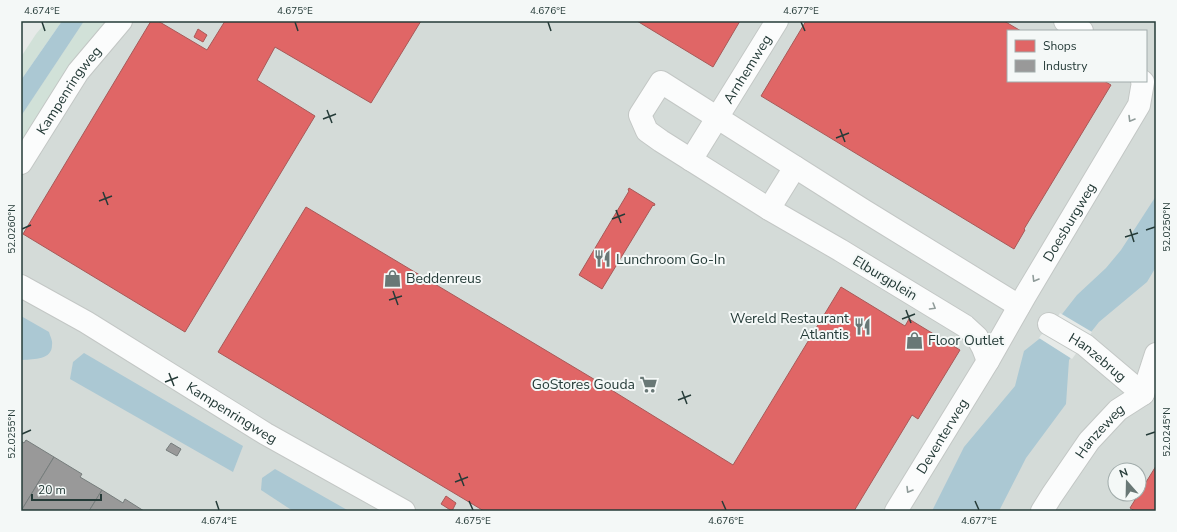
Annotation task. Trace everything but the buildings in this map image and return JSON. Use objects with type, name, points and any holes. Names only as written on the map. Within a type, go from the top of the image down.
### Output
[{"type":"street","name":"Kampenringweg","points":[[21,163],[78,72],[121,21]]},
{"type":"street","name":"Arnhemweg","points":[[717,118],[777,21]]},
{"type":"street","points":[[1065,21],[1080,30]]},
{"type":"street","name":"Elburgplein","points":[[988,361],[984,348],[977,337],[965,326],[815,237],[661,141],[647,131],[640,115],[661,82],[1019,306]]},
{"type":"street","name":"Doesburgweg","points":[[988,361],[1019,306],[1139,105],[1143,82]]},
{"type":"street","points":[[691,160],[717,118]]},
{"type":"street","points":[[769,209],[795,167]]},
{"type":"street","name":"Kampenringweg","points":[[21,286],[86,322],[266,434],[404,511]]},
{"type":"street","name":"Hanzebrug","points":[[1049,324],[1085,345],[1150,393]]},
{"type":"street","points":[[1150,393],[1156,354]]},
{"type":"street","name":"Deventerweg","points":[[896,511],[988,361]]},
{"type":"street","name":"Hanzeweg","points":[[1042,511],[1089,441],[1118,410],[1150,393]]},
{"type":"shaded area","points":[[47,21],[62,21],[21,80],[21,57],[36,34]]},
{"type":"shaded area","name":"GoStores Gouda","points":[[77,21],[1156,21],[1156,511],[21,511],[21,100]]},
{"type":"shaded area","points":[[84,21],[107,21],[21,147],[21,116]]},
{"type":"water","points":[[62,21],[84,21],[21,116],[21,80]]},
{"type":"water","points":[[1156,196],[1156,267],[1147,282],[1099,322],[1069,360],[1066,404],[1026,458],[999,511],[932,511],[964,447],[1015,386],[1024,351],[1053,328],[1077,295],[1106,268],[1121,250]]},
{"type":"water","points":[[21,316],[49,332],[52,345],[49,354],[42,358],[21,359]]},
{"type":"water","points":[[84,353],[243,446],[233,472],[70,379],[73,362]]},
{"type":"water","points":[[275,469],[349,511],[293,511],[261,490],[262,478]]},
{"type":"pier","points":[[1060,313],[1092,332],[1072,359],[1039,338],[1052,326]]},
{"type":"place","name":"Lunchroom Go-In","points":[[603,259]]},
{"type":"place","name":"Beddenreus","points":[[393,278]]},
{"type":"place","name":"Wereld Restaurant Atlantis","points":[[862,326]]},
{"type":"place","name":"Floor Outlet","points":[[915,340]]},
{"type":"place","name":"GoStores Gouda","points":[[648,384]]}]
